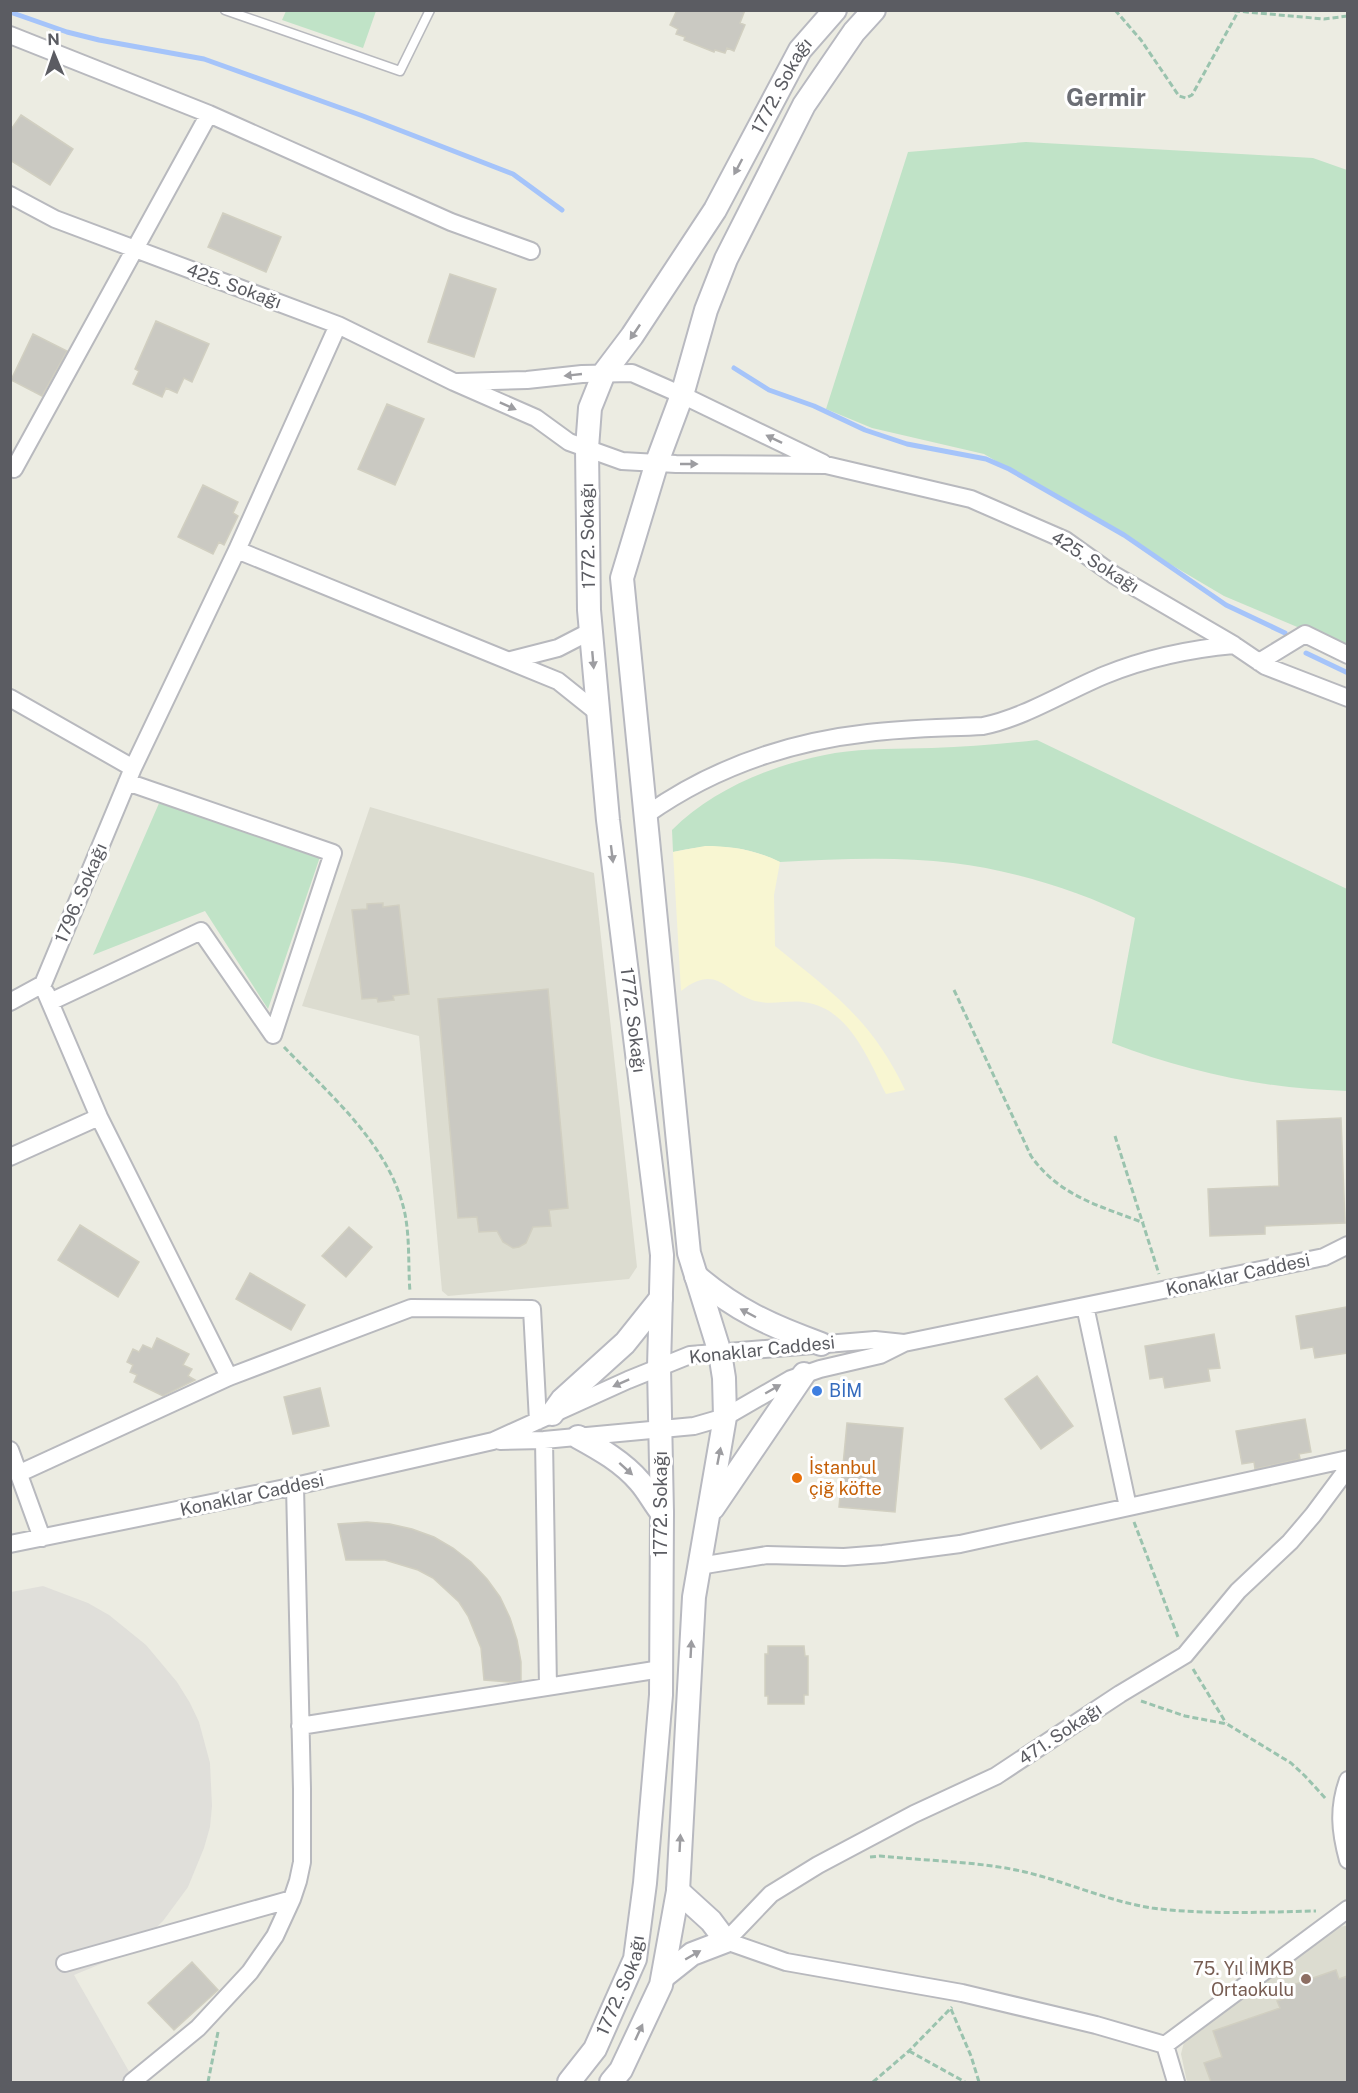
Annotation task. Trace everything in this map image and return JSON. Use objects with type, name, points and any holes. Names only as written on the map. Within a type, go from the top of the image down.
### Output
[{"type":"street","name":"1772. Sokağı","points":[[610,2082],[621,2070],[661,1984],[678,1891],[694,1597],[725,1417],[724,1378],[720,1353],[689,1253],[622,578],[657,462],[682,394],[706,310],[726,259],[804,105],[854,32],[874,10]]},
{"type":"street","name":"1772. Sokağı","points":[[569,2082],[596,2049],[635,1959],[645,1883],[661,1695],[662,1513],[659,1367],[662,1255],[609,832],[589,610],[587,448],[590,408],[604,373],[632,336],[715,210],[800,50],[833,11]]},
{"type":"street","points":[[10,35],[209,114],[451,222],[531,251]]},
{"type":"street","points":[[14,469],[209,114]]},
{"type":"street","name":"425. Sokağı","points":[[10,195],[55,219],[338,325],[454,382],[537,418],[569,442],[622,460],[826,465],[971,499],[1065,540],[1114,575],[1259,662],[1347,698]]},
{"type":"street","name":"1796. Sokağı","points":[[43,984],[130,775],[237,550],[338,325]]},
{"type":"street","name":"425. Sokağı","points":[[454,382],[632,373],[682,394],[826,465]]},
{"type":"street","points":[[237,550],[558,681],[598,713]]},
{"type":"street","points":[[511,660],[558,648],[591,631]]},
{"type":"street","points":[[1305,634],[1347,655]]},
{"type":"street","points":[[1259,662],[1305,634],[1347,646]]},
{"type":"street","points":[[646,815],[675,795],[718,774],[777,751],[809,742],[868,732],[982,726],[997,723],[1030,711],[1104,675],[1134,664],[1173,653],[1234,645]]},
{"type":"street","points":[[10,698],[130,775],[333,854],[273,1035]]},
{"type":"street","points":[[50,1002],[201,931],[273,1035]]},
{"type":"street","points":[[10,1002],[43,984],[99,1117],[229,1377]]},
{"type":"street","points":[[10,1157],[99,1117]]},
{"type":"street","name":"Konaklar Caddesi","points":[[10,1544],[295,1486],[493,1441],[544,1440],[661,1431],[694,1426],[725,1417],[778,1385],[804,1374],[880,1355],[904,1343],[1324,1257],[1347,1245]]},
{"type":"street","name":"Konaklar Caddesi","points":[[1324,1257],[1347,1259]]},
{"type":"street","points":[[696,1276],[722,1298],[749,1314],[821,1344]]},
{"type":"street","points":[[545,1417],[625,1343],[661,1298]]},
{"type":"street","points":[[1085,1306],[1128,1507]]},
{"type":"street","points":[[20,1473],[229,1377],[411,1308],[532,1309],[545,1417]]},
{"type":"street","name":"Konaklar Caddesi","points":[[493,1441],[690,1355],[875,1340],[904,1343]]},
{"type":"street","points":[[707,1517],[804,1374]]},
{"type":"street","points":[[578,1437],[603,1450],[623,1465],[662,1513]]},
{"type":"street","points":[[544,1440],[548,1687]]},
{"type":"street","points":[[10,1450],[42,1538]]},
{"type":"street","points":[[699,1566],[767,1555],[844,1557],[921,1550],[979,1540],[1347,1459]]},
{"type":"street","name":"471. Sokağı","points":[[726,1941],[771,1894],[818,1865],[914,1814],[996,1776],[1120,1694],[1185,1655],[1238,1591],[1265,1567],[1305,1524],[1347,1468]]},
{"type":"street","points":[[132,2082],[198,2028],[225,2001],[263,1955],[275,1936],[292,1899],[302,1862],[295,1486]]},
{"type":"street","points":[[300,1726],[661,1669]]},
{"type":"street","points":[[1347,1780],[1340,1806],[1347,1860]]},
{"type":"street","points":[[678,1891],[711,1921],[726,1941],[786,1962],[962,1993],[1096,2025],[1165,2045]]},
{"type":"street","points":[[65,1963],[292,1899]]},
{"type":"street","points":[[1165,2045],[1346,1910]]},
{"type":"street","points":[[663,1977],[692,1954],[726,1941]]},
{"type":"street","points":[[1165,2045],[1176,2082]]},
{"type":"lane","points":[[225,10],[400,71],[430,10]]},
{"type":"path","points":[[1115,10],[1141,40],[1179,96],[1186,98],[1192,95],[1238,12]]},
{"type":"path","points":[[1225,10],[1324,19],[1347,16]]},
{"type":"path","points":[[1252,14],[1256,10]]},
{"type":"path","points":[[954,990],[1031,1156],[1039,1168],[1069,1192],[1144,1223]]},
{"type":"path","points":[[273,1035],[353,1120],[368,1138],[392,1175],[402,1202],[408,1234],[411,1308]]},
{"type":"path","points":[[1115,1136],[1164,1290]]},
{"type":"path","points":[[1128,1507],[1185,1655],[1227,1724]]},
{"type":"path","points":[[1120,1694],[1185,1716],[1227,1724],[1291,1763],[1318,1789],[1340,1820]]},
{"type":"path","points":[[870,1857],[947,1861],[1000,1867],[1116,1900],[1153,1908],[1208,1911],[1346,1910]]},
{"type":"path","points":[[208,2082],[225,2001]]},
{"type":"path","points":[[873,2082],[909,2051],[951,2009],[968,2048],[979,2082]]},
{"type":"path","points":[[909,2051],[965,2082]]},
{"type":"shaded area","points":[[370,807],[594,873],[637,1267],[629,1279],[448,1296],[442,1291],[419,1036],[302,1006]]},
{"type":"shaded area","points":[[43,1586],[88,1603],[109,1615],[146,1645],[177,1682],[190,1703],[199,1722],[210,1763],[212,1806],[210,1827],[188,1887],[163,1921],[147,1936],[113,1959],[74,1975],[135,2082],[11,2082],[11,1592]]},
{"type":"shaded area","name":"75. Yıl İMKB Ortaokulu","points":[[1347,1926],[1347,2082],[1187,2082],[1181,2054],[1185,2038],[1190,2031],[1339,1927]]},
{"type":"green space","points":[[286,10],[376,11],[363,48],[282,20]]},
{"type":"green space","points":[[1026,142],[1313,158],[1347,170],[1347,648],[1224,596],[984,454],[872,428],[826,409],[908,152]]},
{"type":"green space","points":[[1037,740],[1347,889],[1347,1091],[1286,1087],[1227,1077],[1169,1062],[1112,1043],[1135,918],[1069,890],[1000,871],[953,863],[910,859],[780,862],[754,852],[728,847],[701,847],[673,852],[672,830],[689,815],[727,790],[791,763],[847,751],[958,747]]},
{"type":"green space","points":[[160,801],[322,851],[268,1009],[205,911],[93,955]]},
{"type":"sand","points":[[705,846],[762,854],[780,862],[774,895],[775,946],[833,994],[865,1026],[879,1045],[905,1090],[886,1094],[855,1037],[845,1024],[819,1006],[803,1002],[759,1002],[742,996],[711,979],[693,983],[681,991],[673,852]]},
{"type":"building","points":[[677,10],[745,10],[740,23],[745,25],[734,51],[727,48],[725,53],[715,50],[714,52],[684,40],[685,37],[676,34],[678,29],[670,25]]},
{"type":"building","points":[[21,115],[73,149],[50,185],[10,160],[10,131]]},
{"type":"building","points":[[223,213],[281,237],[266,272],[208,247]]},
{"type":"building","points":[[450,274],[496,289],[474,357],[428,342]]},
{"type":"building","points":[[156,321],[209,344],[192,382],[184,378],[177,393],[166,388],[162,397],[133,384],[139,371],[135,369]]},
{"type":"building","points":[[33,334],[67,351],[42,396],[11,380]]},
{"type":"building","points":[[387,404],[424,419],[395,485],[358,469]]},
{"type":"building","points":[[203,485],[238,502],[233,513],[238,516],[224,545],[219,542],[213,554],[178,537]]},
{"type":"building","points":[[383,903],[383,907],[399,905],[409,994],[393,996],[394,1000],[378,1002],[377,998],[362,999],[352,910],[367,909],[367,904]]},
{"type":"building","points":[[548,989],[568,1208],[549,1210],[551,1226],[533,1227],[526,1243],[513,1248],[503,1242],[497,1231],[479,1232],[477,1217],[458,1218],[438,999]]},
{"type":"building","points":[[1341,1118],[1345,1223],[1265,1226],[1265,1234],[1210,1236],[1208,1189],[1279,1186],[1277,1121]]},
{"type":"building","points":[[80,1225],[139,1262],[118,1297],[58,1260]]},
{"type":"building","points":[[349,1227],[372,1247],[346,1277],[322,1256]]},
{"type":"building","points":[[250,1273],[305,1305],[291,1330],[236,1299]]},
{"type":"building","points":[[1347,1307],[1347,1353],[1315,1358],[1313,1347],[1301,1349],[1296,1316]]},
{"type":"building","points":[[1214,1334],[1220,1368],[1208,1369],[1210,1381],[1165,1388],[1163,1377],[1150,1379],[1145,1346]]},
{"type":"building","points":[[157,1338],[189,1354],[183,1365],[192,1369],[188,1376],[195,1380],[163,1396],[134,1382],[137,1375],[130,1372],[133,1365],[127,1362],[133,1349],[139,1352],[143,1345],[152,1349]]},
{"type":"building","points":[[1037,1376],[1073,1426],[1041,1449],[1005,1399]]},
{"type":"building","points":[[320,1388],[329,1426],[293,1434],[284,1397]]},
{"type":"building","points":[[1305,1419],[1311,1452],[1299,1454],[1300,1459],[1255,1469],[1254,1462],[1242,1464],[1236,1431]]},
{"type":"building","points":[[847,1423],[903,1428],[895,1512],[839,1507]]},
{"type":"building","points":[[367,1522],[390,1524],[434,1537],[471,1562],[500,1597],[510,1618],[521,1662],[521,1681],[484,1680],[481,1648],[468,1616],[459,1602],[433,1578],[418,1570],[385,1560],[346,1560],[338,1524]]},
{"type":"building","points":[[768,1646],[804,1646],[805,1656],[808,1656],[808,1695],[804,1695],[804,1704],[768,1704],[768,1696],[765,1696],[765,1654],[768,1654]]},
{"type":"building","points":[[192,1962],[218,1990],[174,2030],[148,2003]]},
{"type":"building","name":"75. Yıl İMKB Ortaokulu","points":[[1336,1970],[1339,1979],[1347,1976],[1347,2082],[1211,2082],[1204,2063],[1222,2057],[1213,2031],[1280,2008],[1277,2001],[1296,1994],[1293,1985]]},
{"type":"waterway","points":[[10,12],[67,32],[99,40],[204,59],[363,116],[513,174],[562,210]]},
{"type":"waterway","points":[[734,368],[769,390],[814,406],[865,430],[907,444],[986,459],[1009,469],[1124,535],[1226,605],[1285,633]]},
{"type":"waterway","points":[[1306,653],[1348,673]]},
{"type":"place","name":"BİM","points":[[817,1391]]},
{"type":"place","name":"İstanbul çiğ köfte","points":[[797,1478]]},
{"type":"place","name":"75. Yıl İMKB Ortaokulu","points":[[1306,1979]]},
{"type":"district","name":"Germir","points":[[1106,98]]}]
